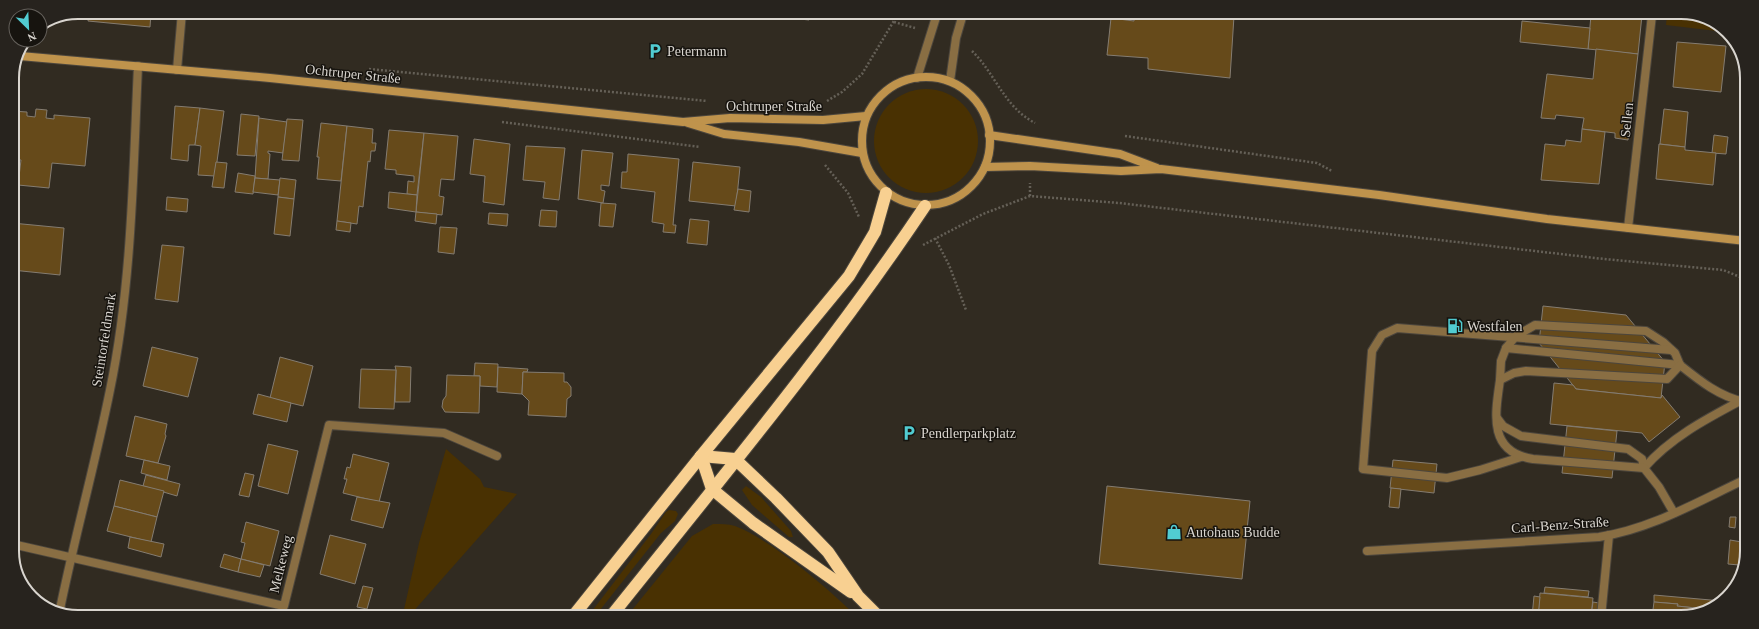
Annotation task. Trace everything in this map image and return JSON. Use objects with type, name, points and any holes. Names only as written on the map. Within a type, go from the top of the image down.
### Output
[{"type":"highway","points":[[578,610],[701,456],[849,276],[875,232],[886,193]]},
{"type":"highway","points":[[616,610],[830,338],[899,245],[925,206]]},
{"type":"highway","points":[[701,456],[735,459],[828,552],[858,596]]},
{"type":"highway","points":[[701,456],[712,489],[753,523],[858,596],[872,610]]},
{"type":"main road","name":"Ochtruper Straße","points":[[23,56],[138,66],[683,122],[724,134],[822,146],[862,154]]},
{"type":"main road","points":[[930,75],[950,80],[970,94],[979,105],[988,125],[990,147],[985,166],[975,183],[962,195],[940,204],[925,206],[906,203],[886,193],[871,176],[862,154],[861,132],[866,116],[874,103],[886,90],[908,79],[930,75]]},
{"type":"main road","name":"Ochtruper Straße","points":[[683,122],[730,118],[823,120],[866,116]]},
{"type":"main road","points":[[990,135],[1120,154],[1161,169]]},
{"type":"main road","points":[[985,166],[1030,166],[1121,171],[1161,169],[1379,195],[1547,219],[1740,240]]},
{"type":"street","points":[[177,70],[181,19]]},
{"type":"street","points":[[917,78],[935,19]]},
{"type":"street","points":[[950,80],[956,38],[962,19]]},
{"type":"street","name":"Sellen","points":[[1628,228],[1652,19]]},
{"type":"street","name":"Steintorfeldmark","points":[[59,607],[110,390],[129,266],[138,66]]},
{"type":"street","points":[[1740,401],[1731,399],[1699,381],[1680,366],[1671,350],[1646,331],[1535,325],[1516,336],[1506,348],[1501,361],[1497,417],[1498,434],[1503,444],[1511,453],[1521,457],[1644,468],[1677,438],[1707,419],[1740,402]]},
{"type":"street","points":[[1521,457],[1480,470],[1447,478],[1363,469],[1372,351],[1382,336],[1397,328],[1516,336],[1671,350]]},
{"type":"street","points":[[1506,348],[1680,366]]},
{"type":"street","points":[[1500,380],[1514,373],[1526,371],[1667,379],[1680,366]]},
{"type":"street","points":[[1497,417],[1503,426],[1521,436],[1628,449],[1642,459],[1644,468],[1659,487],[1674,513]]},
{"type":"street","name":"Melkeweg","points":[[19,546],[284,606],[330,425],[444,433],[497,456]]},
{"type":"street","name":"Carl-Benz-Straße","points":[[1367,551],[1620,534],[1674,513],[1740,482]]},
{"type":"street","points":[[1602,610],[1608,535]]},
{"type":"path","points":[[823,120],[823,103],[842,92],[859,78],[871,62],[896,19]]},
{"type":"path","points":[[894,22],[931,32]]},
{"type":"path","points":[[956,38],[978,56],[998,88],[1018,110],[1034,123],[1042,124]]},
{"type":"path","points":[[366,69],[714,101]]},
{"type":"path","points":[[500,122],[704,147]]},
{"type":"path","points":[[1121,135],[1318,163],[1338,174]]},
{"type":"path","points":[[822,146],[822,162],[832,171],[848,193],[864,223],[875,232]]},
{"type":"path","points":[[899,245],[913,252],[935,238],[960,227],[983,214],[1030,196],[1119,203],[1604,259],[1723,270],[1740,277]]},
{"type":"path","points":[[935,238],[949,265],[966,310]]},
{"type":"shaded area","points":[[1667,19],[1681,19],[1700,22],[1717,31],[1666,25]]},
{"type":"shaded area","points":[[926,89],[946,93],[963,104],[974,121],[978,141],[974,161],[963,178],[946,189],[926,193],[906,189],[889,178],[878,161],[874,141],[878,121],[889,104],[906,93]]},
{"type":"shaded area","points":[[446,449],[480,479],[484,487],[517,494],[415,610],[404,610],[419,543]]},
{"type":"shaded area","points":[[746,486],[761,497],[791,531],[793,537],[789,537],[752,505],[742,490]]},
{"type":"shaded area","points":[[669,510],[676,511],[678,514],[675,521],[661,533],[600,610],[593,610],[651,534]]},
{"type":"shaded area","points":[[713,524],[727,524],[749,532],[798,565],[850,610],[632,610],[692,536]]},
{"type":"building","points":[[88,19],[151,19],[150,27],[88,21]]},
{"type":"building","points":[[1111,19],[1134,21],[1134,19],[1234,19],[1230,78],[1148,69],[1148,58],[1107,55]]},
{"type":"building","points":[[1591,19],[1642,19],[1638,54],[1588,49]]},
{"type":"building","points":[[1522,21],[1590,28],[1588,49],[1520,42]]},
{"type":"building","points":[[1677,42],[1726,46],[1721,92],[1673,87]]},
{"type":"building","points":[[1596,49],[1638,54],[1628,140],[1615,138],[1615,133],[1582,129],[1584,118],[1556,115],[1555,119],[1541,118],[1547,74],[1593,79]]},
{"type":"building","points":[[175,106],[200,108],[195,145],[189,145],[188,161],[171,159]]},
{"type":"building","points":[[200,108],[224,111],[215,176],[198,175],[201,146],[195,145]]},
{"type":"building","points":[[36,109],[47,110],[46,118],[54,119],[54,115],[90,118],[85,166],[52,163],[49,188],[19,185],[21,160],[19,160],[19,111],[27,112],[27,116],[35,117]]},
{"type":"building","points":[[1664,109],[1688,112],[1685,147],[1660,144]]},
{"type":"building","points":[[241,114],[259,116],[255,156],[237,155]]},
{"type":"building","points":[[259,118],[287,122],[283,153],[268,151],[270,154],[268,179],[255,178]]},
{"type":"building","points":[[287,119],[303,120],[299,161],[282,160]]},
{"type":"building","points":[[321,123],[347,126],[341,181],[317,179],[319,157],[317,157]]},
{"type":"building","points":[[347,126],[373,129],[372,143],[376,143],[375,151],[371,151],[370,162],[368,161],[363,207],[359,206],[357,224],[337,221]]},
{"type":"building","points":[[1582,129],[1605,132],[1599,184],[1541,180],[1545,144],[1565,146],[1566,140],[1581,142]]},
{"type":"building","points":[[389,130],[424,133],[417,195],[407,194],[408,181],[414,182],[414,176],[396,174],[396,170],[385,169]]},
{"type":"building","points":[[424,133],[458,136],[454,180],[441,179],[439,196],[444,197],[442,215],[416,212]]},
{"type":"building","points":[[1714,135],[1728,137],[1726,154],[1712,153]]},
{"type":"building","points":[[474,139],[510,144],[504,205],[483,202],[485,176],[470,174]]},
{"type":"building","points":[[1659,144],[1685,147],[1685,150],[1716,153],[1713,185],[1656,179]]},
{"type":"building","points":[[526,146],[565,148],[559,200],[543,198],[545,182],[523,180]]},
{"type":"building","points":[[582,150],[613,153],[609,186],[601,185],[601,190],[605,191],[603,203],[578,199]]},
{"type":"building","points":[[628,154],[679,159],[673,225],[676,225],[675,233],[663,232],[664,224],[652,222],[655,192],[621,188],[622,172],[627,172]]},
{"type":"building","points":[[216,162],[227,163],[224,188],[212,187]]},
{"type":"building","points":[[693,162],[740,167],[736,206],[689,201]]},
{"type":"building","points":[[238,173],[255,176],[253,194],[235,192]]},
{"type":"building","points":[[255,178],[280,180],[278,195],[253,192]]},
{"type":"building","points":[[280,178],[296,180],[294,199],[278,197]]},
{"type":"building","points":[[738,189],[751,191],[749,212],[734,210]]},
{"type":"building","points":[[389,192],[417,195],[416,212],[388,208]]},
{"type":"building","points":[[167,197],[188,199],[187,212],[166,210]]},
{"type":"building","points":[[278,197],[294,199],[290,236],[274,234]]},
{"type":"building","points":[[601,203],[616,204],[613,227],[599,226]]},
{"type":"building","points":[[541,210],[557,211],[556,227],[539,226]]},
{"type":"building","points":[[416,212],[437,214],[436,224],[415,221]]},
{"type":"building","points":[[489,213],[508,214],[507,226],[488,224]]},
{"type":"building","points":[[690,219],[709,221],[707,245],[687,243]]},
{"type":"building","points":[[337,221],[351,223],[350,232],[336,230]]},
{"type":"building","points":[[19,224],[64,228],[60,275],[19,271]]},
{"type":"building","points":[[440,227],[457,228],[454,254],[438,252]]},
{"type":"building","points":[[162,245],[184,247],[178,302],[155,299]]},
{"type":"building","points":[[1543,306],[1626,315],[1665,362],[1661,398],[1576,389],[1539,343]]},
{"type":"building","points":[[152,347],[198,358],[188,397],[143,386]]},
{"type":"building","points":[[280,357],[313,366],[303,406],[270,398]]},
{"type":"building","points":[[475,363],[498,364],[497,387],[480,386],[480,376],[474,376]]},
{"type":"building","points":[[395,366],[411,367],[410,402],[395,402]]},
{"type":"building","points":[[498,367],[528,369],[527,372],[523,372],[522,394],[497,392]]},
{"type":"building","points":[[361,369],[396,370],[394,409],[359,408]]},
{"type":"building","points":[[523,372],[564,373],[564,382],[567,382],[571,387],[571,396],[567,399],[566,417],[528,415],[529,401],[522,394]]},
{"type":"building","points":[[447,375],[480,376],[479,413],[445,412],[442,407],[443,400],[446,396]]},
{"type":"building","points":[[1554,383],[1573,385],[1576,389],[1661,398],[1662,395],[1680,417],[1649,442],[1642,433],[1550,424]]},
{"type":"building","points":[[258,394],[291,403],[287,422],[253,414]]},
{"type":"building","points":[[135,416],[167,424],[166,436],[158,463],[126,456]]},
{"type":"building","points":[[1567,426],[1617,431],[1612,478],[1562,473]]},
{"type":"building","points":[[268,444],[298,451],[288,494],[258,486]]},
{"type":"building","points":[[353,454],[389,463],[379,502],[343,493],[347,479],[344,479],[347,467],[350,468]]},
{"type":"building","points":[[144,460],[170,466],[167,480],[141,473]]},
{"type":"building","points":[[1393,460],[1437,464],[1434,493],[1390,488]]},
{"type":"building","points":[[245,473],[254,475],[249,497],[239,495]]},
{"type":"building","points":[[146,475],[180,484],[177,496],[143,486]]},
{"type":"building","points":[[120,480],[164,491],[157,517],[114,506]]},
{"type":"building","name":"Autohaus Budde","points":[[1107,486],[1250,501],[1242,579],[1099,564]]},
{"type":"building","points":[[1391,488],[1401,489],[1399,508],[1389,507]]},
{"type":"building","points":[[357,497],[390,503],[383,528],[351,520]]},
{"type":"building","points":[[114,506],[157,517],[151,542],[107,531]]},
{"type":"building","points":[[1730,517],[1736,517],[1735,528],[1729,527]]},
{"type":"building","points":[[246,522],[279,531],[270,566],[241,559],[245,543],[241,542]]},
{"type":"building","points":[[330,535],[366,544],[355,584],[320,574]]},
{"type":"building","points":[[130,537],[164,544],[161,557],[128,548]]},
{"type":"building","points":[[1730,540],[1740,542],[1738,565],[1728,564]]},
{"type":"building","points":[[224,554],[241,559],[238,572],[220,567]]},
{"type":"building","points":[[241,559],[264,565],[260,577],[238,572]]},
{"type":"building","points":[[363,586],[373,588],[367,609],[357,607]]},
{"type":"building","points":[[1545,587],[1589,591],[1588,597],[1544,593]]},
{"type":"building","points":[[1540,593],[1593,598],[1592,610],[1539,610]]},
{"type":"building","points":[[1654,595],[1713,600],[1696,608],[1677,606],[1678,604],[1654,602]]},
{"type":"building","points":[[1534,596],[1540,597],[1539,610],[1533,610]]},
{"type":"building","points":[[1593,602],[1599,603],[1598,610],[1592,610]]},
{"type":"building","points":[[1654,602],[1678,604],[1677,606],[1696,608],[1681,610],[1653,610]]},
{"type":"place","name":"Petermann","points":[[655,51]]},
{"type":"place","name":"Westfalen","points":[[1455,326]]},
{"type":"place","name":"Pendlerparkplatz","points":[[909,433]]},
{"type":"place","name":"Autohaus Budde","points":[[1174,532]]}]
